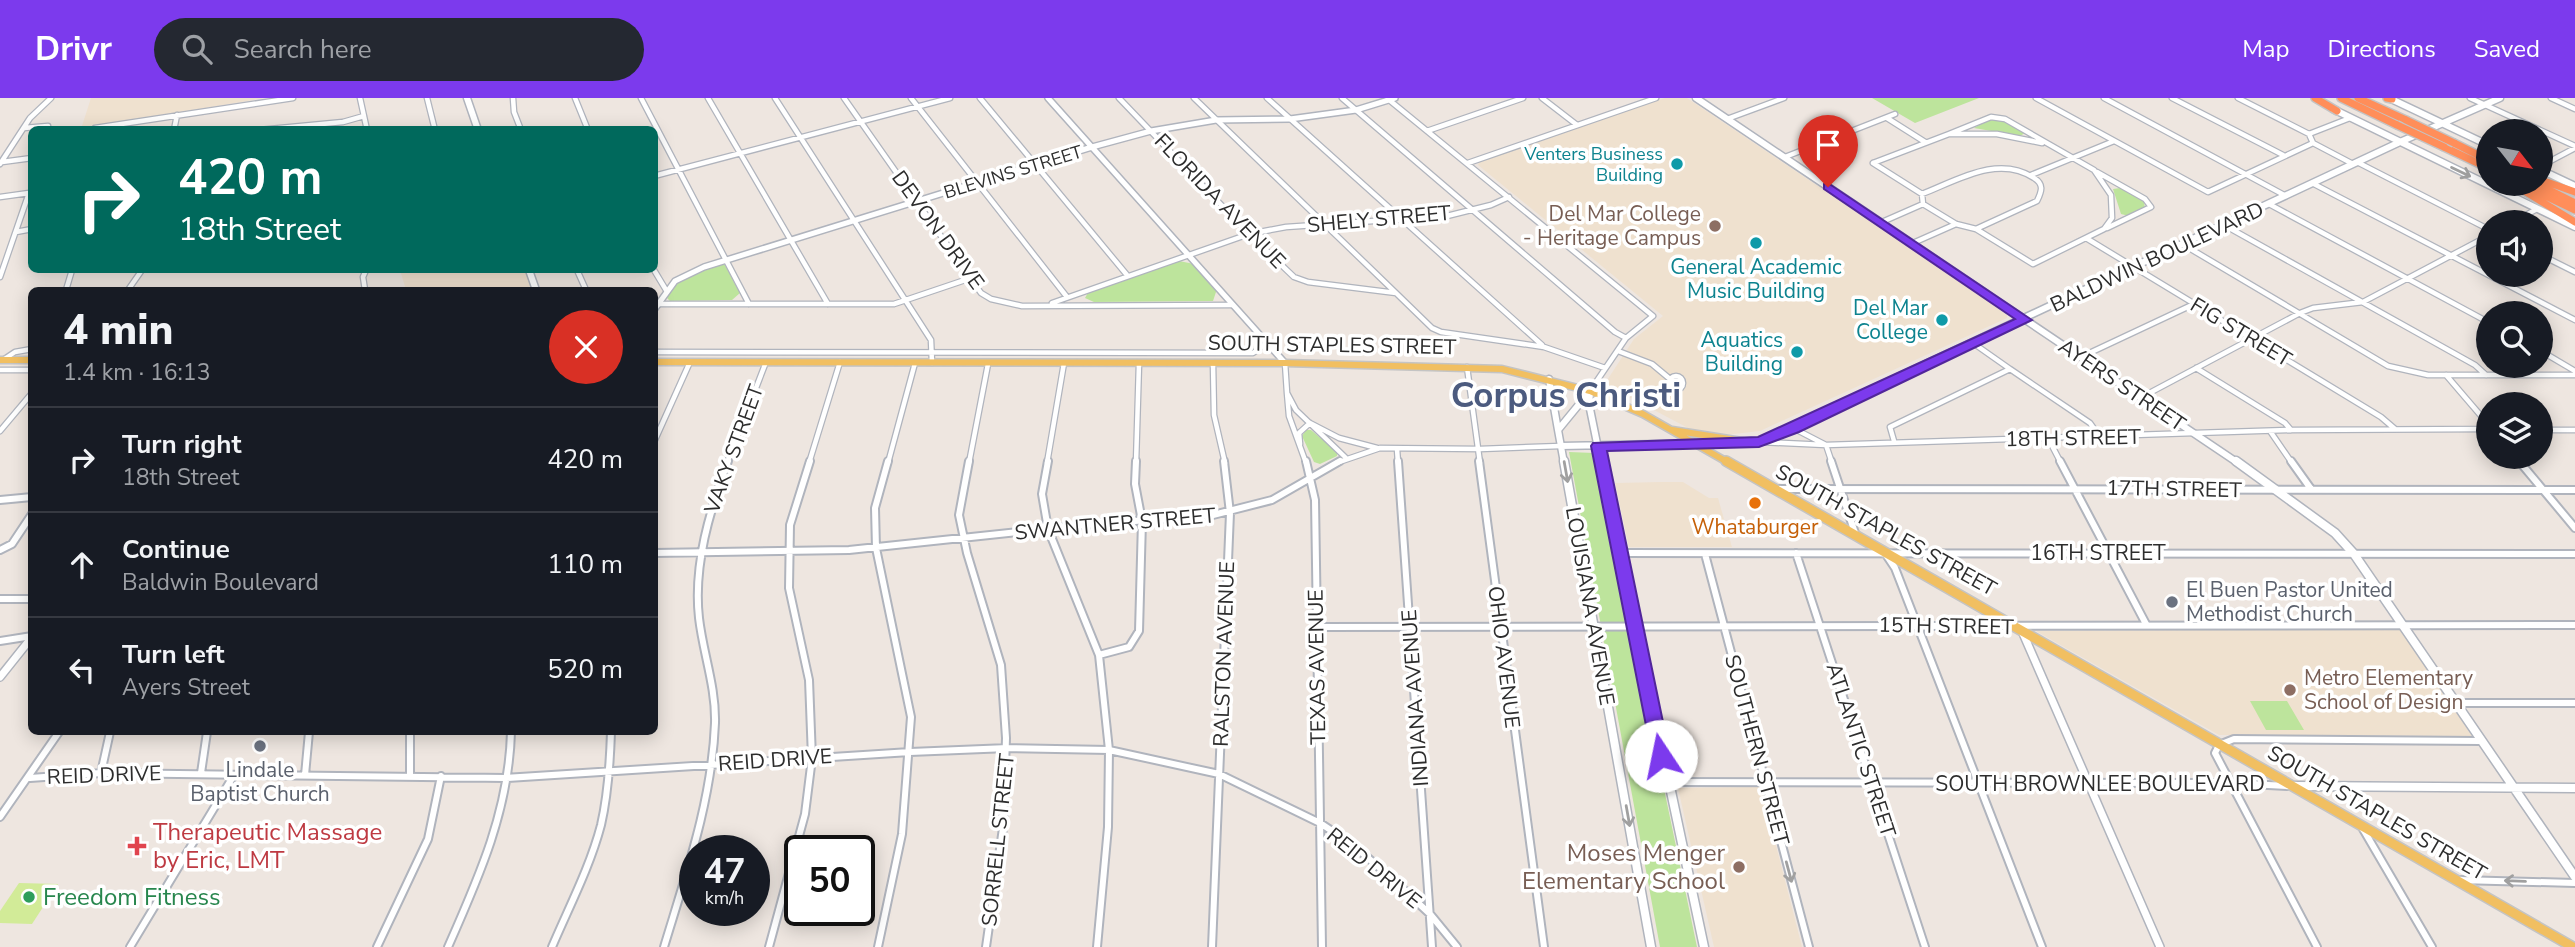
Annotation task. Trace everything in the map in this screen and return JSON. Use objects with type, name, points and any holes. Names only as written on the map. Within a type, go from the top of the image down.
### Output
[{"type":"highway","points":[[2312,98],[2337,111]]},
{"type":"highway","points":[[2342,98],[2476,159]]},
{"type":"highway","points":[[2358,98],[2476,157]]},
{"type":"highway","points":[[2553,184],[2575,192]]},
{"type":"highway","points":[[2553,192],[2575,203]]},
{"type":"highway","points":[[2533,196],[2575,222]]},
{"type":"highway","points":[[2546,196],[2575,210]]},
{"type":"main road","points":[[467,98],[477,126]]},
{"type":"main road","name":"AYERS STREET","points":[[1696,98],[2280,490],[2335,533],[2354,554],[2575,877]]},
{"type":"main road","points":[[2389,98],[2476,139]]},
{"type":"main road","name":"BALDWIN BOULEVARD","points":[[1694,445],[1759,442],[1793,428],[2312,183],[2500,98]]},
{"type":"main road","points":[[2337,111],[2575,227]]},
{"type":"main road","points":[[2553,174],[2575,186]]},
{"type":"main road","points":[[1,360],[28,360]]},
{"type":"main road","name":"SOUTH STAPLES STREET","points":[[658,362],[1467,366],[1502,369],[1590,391],[1643,414],[2021,628],[2056,652],[2573,947]]},
{"type":"main road","name":"LOUISIANA AVENUE","points":[[1549,379],[1651,947]]},
{"type":"main road","points":[[1558,430],[1590,391]]},
{"type":"main road","name":"LOUISIANA AVENUE","points":[[1590,391],[1589,404],[1634,625],[1704,947]]},
{"type":"main road","points":[[1667,429],[1748,442]]},
{"type":"main road","points":[[1561,446],[1694,445]]},
{"type":"main road","name":"SOUTH BROWNLEE BOULEVARD","points":[[2291,786],[2575,788]]},
{"type":"street","points":[[1,163],[24,128],[51,98]]},
{"type":"street","points":[[111,126],[293,98]]},
{"type":"street","points":[[360,98],[366,126]]},
{"type":"street","points":[[427,98],[434,126]]},
{"type":"street","points":[[513,98],[514,112],[519,126]]},
{"type":"street","points":[[575,98],[586,126]]},
{"type":"street","points":[[641,98],[656,126]]},
{"type":"street","points":[[708,98],[828,304]]},
{"type":"street","points":[[775,98],[931,340],[932,363]]},
{"type":"street","name":"DEVON DRIVE","points":[[844,98],[981,293],[991,299],[1022,306],[1233,305]]},
{"type":"street","points":[[911,98],[1067,297]]},
{"type":"street","points":[[658,175],[740,152],[801,140],[950,98]]},
{"type":"street","points":[[980,98],[1127,275]]},
{"type":"street","points":[[1048,98],[1284,363]]},
{"type":"street","name":"FLORIDA AVENUE","points":[[1119,98],[1294,277],[1308,282],[1396,293]]},
{"type":"street","points":[[1194,98],[1432,328],[1441,332],[1544,347],[1605,368]]},
{"type":"street","points":[[1268,98],[1544,347]]},
{"type":"street","points":[[1342,98],[1615,332],[1626,338]]},
{"type":"street","points":[[1427,131],[1523,98]]},
{"type":"street","points":[[1542,98],[1577,125]]},
{"type":"street","points":[[1468,163],[1656,98]]},
{"type":"street","points":[[1727,119],[1784,98]]},
{"type":"street","points":[[2036,98],[2208,192],[2283,155],[2313,144]]},
{"type":"street","points":[[2105,98],[2286,196]]},
{"type":"street","points":[[2172,98],[2283,155]]},
{"type":"street","points":[[2238,98],[2309,134],[2313,144],[2476,223]]},
{"type":"street","points":[[2470,98],[2575,147]]},
{"type":"street","points":[[2551,98],[2575,109]]},
{"type":"street","points":[[1391,99],[1653,316],[1626,338],[1590,391]]},
{"type":"street","name":"BLEVINS STREET","points":[[658,302],[666,290],[688,273],[724,260],[1151,131],[1216,120],[1290,119],[1356,110],[1391,99]]},
{"type":"street","points":[[1785,158],[1895,114]]},
{"type":"street","points":[[175,126],[177,115]]},
{"type":"street","points":[[301,126],[343,122],[364,116]]},
{"type":"street","points":[[1922,194],[1873,163],[1991,117],[1998,118],[2072,157],[2144,199],[2151,207],[2033,264],[1976,229],[1956,225],[1923,204]]},
{"type":"street","points":[[1887,118],[1925,142]]},
{"type":"street","points":[[2309,134],[2350,118]]},
{"type":"street","points":[[24,128],[28,128]]},
{"type":"street","points":[[658,131],[749,304]]},
{"type":"street","points":[[1949,134],[1997,134],[2049,145]]},
{"type":"street","points":[[2031,176],[2114,141]]},
{"type":"street","points":[[2553,161],[2575,147]]},
{"type":"street","points":[[1,163],[28,159]]},
{"type":"street","points":[[1922,194],[1985,169],[2008,168],[2031,176],[2042,189],[2042,196],[2037,201],[1976,229]]},
{"type":"street","points":[[2094,170],[2111,195],[2112,218],[2104,229]]},
{"type":"street","points":[[2312,183],[2575,320]]},
{"type":"street","points":[[0,197],[28,193]]},
{"type":"street","points":[[1922,194],[1923,204]]},
{"type":"street","points":[[0,277],[28,196]]},
{"type":"street","name":"SHELY STREET","points":[[1049,304],[1250,234],[1323,223],[1403,220],[1474,210],[1509,197]]},
{"type":"street","points":[[1882,222],[1923,204]]},
{"type":"street","points":[[2269,204],[2476,315]]},
{"type":"street","points":[[1913,243],[1956,225]]},
{"type":"street","points":[[2224,225],[2476,366]]},
{"type":"street","points":[[16,232],[28,230]]},
{"type":"street","name":"FIG STREET","points":[[2086,238],[2381,417],[2395,429]]},
{"type":"street","points":[[2140,398],[2300,313],[2313,308],[2363,302],[2476,243]]},
{"type":"street","points":[[2183,244],[2388,366],[2408,373],[2476,375]]},
{"type":"street","points":[[2553,261],[2575,272]]},
{"type":"street","points":[[655,273],[666,290]]},
{"type":"street","points":[[658,306],[894,304],[971,278]]},
{"type":"street","points":[[2081,357],[2194,304]]},
{"type":"street","points":[[658,352],[1253,353],[1267,343]]},
{"type":"street","points":[[1973,343],[2090,423],[2100,437]]},
{"type":"street","points":[[1,360],[15,352],[28,350]]},
{"type":"street","points":[[1618,351],[1652,364],[1670,379]]},
{"type":"street","points":[[2553,359],[2575,373]]},
{"type":"street","points":[[658,433],[690,362]]},
{"type":"street","name":"VAKY STREET","points":[[664,947],[705,812],[711,764],[715,719],[697,620],[702,554],[709,510],[766,362]]},
{"type":"street","points":[[769,947],[805,814],[812,758],[809,680],[789,588],[790,525],[840,362]]},
{"type":"street","points":[[878,947],[902,834],[911,717],[876,548],[875,508],[915,363]]},
{"type":"street","points":[[1064,363],[1042,494],[1048,529],[1099,655],[1109,750],[1108,827],[1097,947]]},
{"type":"street","points":[[1099,655],[1127,649],[1136,642],[1139,631],[1142,521],[1135,484],[1139,363]]},
{"type":"street","name":"RALSTON AVENUE","points":[[1212,947],[1230,513],[1226,469],[1214,415],[1213,363]]},
{"type":"street","name":"TEXAS AVENUE","points":[[1284,363],[1289,422],[1301,447],[1315,500],[1322,947]]},
{"type":"street","name":"SORRELL STREET","points":[[986,947],[1000,859],[1008,748],[1001,666],[963,539],[959,515],[988,364]]},
{"type":"street","name":"OHIO AVENUE","points":[[1467,366],[1544,947]]},
{"type":"street","points":[[2196,368],[2285,423],[2291,430]]},
{"type":"street","points":[[1894,441],[1891,427],[2010,369]]},
{"type":"street","points":[[0,370],[28,370]]},
{"type":"street","points":[[2553,373],[2575,373]]},
{"type":"street","points":[[2446,375],[2476,412]]},
{"type":"street","points":[[1287,393],[1296,410],[1310,423],[1339,438],[1380,448]]},
{"type":"street","points":[[0,431],[28,398]]},
{"type":"street","points":[[1301,447],[1299,433],[1310,423]]},
{"type":"street","points":[[1310,423],[1312,428],[1345,457]]},
{"type":"street","name":"18TH STREET","points":[[1759,442],[1825,445],[2291,430],[2476,427]]},
{"type":"street","points":[[1793,428],[1825,445],[1856,536]]},
{"type":"street","points":[[2553,430],[2575,430]]},
{"type":"street","points":[[2270,431],[2311,489]]},
{"type":"street","points":[[2048,439],[2146,624]]},
{"type":"street","name":"SWANTNER STREET","points":[[658,553],[790,553],[876,548],[1048,529],[1185,519],[1230,513],[1273,501],[1345,457],[1380,448],[1480,449],[1561,446]]},
{"type":"street","name":"INDIANA AVENUE","points":[[1397,449],[1432,947]]},
{"type":"street","points":[[2526,469],[2575,528]]},
{"type":"street","name":"17TH STREET","points":[[1773,489],[2575,490]]},
{"type":"street","points":[[0,500],[28,497]]},
{"type":"street","points":[[0,550],[12,544],[28,520]]},
{"type":"street","points":[[1885,552],[1895,568],[2042,947]]},
{"type":"street","name":"16TH STREET","points":[[1620,553],[2575,554]]},
{"type":"street","name":"ATLANTIC STREET","points":[[1796,553],[1925,947]]},
{"type":"street","name":"SOUTHERN STREET","points":[[1705,554],[1809,947]]},
{"type":"street","points":[[0,599],[28,599]]},
{"type":"street","name":"15TH STREET","points":[[1316,627],[1500,628],[1724,624],[1917,624],[2021,628],[2146,624],[2575,625]]},
{"type":"street","points":[[2021,628],[2160,947]]},
{"type":"street","points":[[0,641],[28,637]]},
{"type":"street","points":[[0,677],[28,641]]},
{"type":"street","points":[[2455,703],[2575,703]]},
{"type":"street","points":[[0,817],[30,778],[33,767],[57,735]]},
{"type":"street","points":[[101,773],[109,735]]},
{"type":"street","points":[[201,773],[207,735]]},
{"type":"street","points":[[305,775],[309,735]]},
{"type":"street","points":[[410,735],[410,777]]},
{"type":"street","points":[[448,947],[487,858],[502,812],[511,735]]},
{"type":"street","points":[[552,947],[587,866],[600,826],[609,771],[611,735]]},
{"type":"street","points":[[2317,947],[2215,753],[2219,745],[2234,739],[2481,741]]},
{"type":"street","name":"REID DRIVE","points":[[30,778],[101,773],[201,773],[506,778],[910,752],[1008,748],[1109,750],[1219,774],[1320,823],[1353,845],[1430,914],[1457,947]]},
{"type":"street","points":[[130,947],[234,775]]},
{"type":"street","points":[[377,947],[428,839],[442,776]]},
{"type":"street","name":"SOUTH BROWNLEE BOULEVARD","points":[[1667,782],[2230,783],[2291,786]]},
{"type":"street","points":[[2361,826],[2432,947]]},
{"type":"street","points":[[2456,880],[2575,883]]},
{"type":"shaded area","points":[[91,98],[265,98],[99,126],[82,126]]},
{"type":"shaded area","name":"Del Mar College - Heritage Campus","points":[[1665,98],[1687,98],[1968,287],[2007,315],[2007,318],[1760,431],[1725,435],[1690,429],[1631,398],[1602,388],[1634,339],[1663,316],[1478,165],[1479,162]]},
{"type":"shaded area","points":[[401,273],[526,273],[532,287],[405,287]]},
{"type":"shaded area","points":[[1683,482],[1709,498],[1718,498],[1732,547],[1629,547],[1615,483]]},
{"type":"shaded area","name":"Metro Elementary School of Design","points":[[2401,630],[2472,736],[2219,735],[2036,631]]},
{"type":"shaded area","name":"Moses Menger Elementary School","points":[[1761,787],[1802,947],[1714,947],[1678,788]]},
{"type":"green space","points":[[1872,98],[1979,98],[1915,123]]},
{"type":"green space","points":[[1990,119],[2005,121],[2025,133],[2020,136],[1974,128]]},
{"type":"green space","points":[[2120,188],[2144,201],[2145,209],[2129,216],[2121,214],[2113,189]]},
{"type":"green space","points":[[1179,261],[1194,264],[1217,289],[1213,301],[1094,302],[1085,298],[1089,291]]},
{"type":"green space","points":[[722,264],[740,293],[732,300],[670,301],[667,298],[681,279]]},
{"type":"green space","points":[[1306,430],[1311,430],[1337,452],[1337,456],[1320,464],[1314,462],[1302,436]]},
{"type":"green space","points":[[1569,452],[1594,453],[1697,947],[1660,947]]},
{"type":"green space","points":[[2250,701],[2287,701],[2304,730],[2266,730]]},
{"type":"green space","name":"Freedom Fitness","points":[[19,883],[58,884],[32,924],[0,923],[0,911]]},
{"type":"place","name":"Venters Business Building","points":[[1677,164]]},
{"type":"place","name":"Del Mar College - Heritage Campus","points":[[1715,226]]},
{"type":"place","name":"General Academic Music Building","points":[[1756,243]]},
{"type":"place","name":"Del Mar College","points":[[1942,320]]},
{"type":"place","name":"Aquatics Building","points":[[1797,352]]},
{"type":"place","name":"Whataburger","points":[[1755,503]]},
{"type":"place","name":"El Buen Pastor United Methodist Church","points":[[2172,602]]},
{"type":"place","name":"Metro Elementary School of Design","points":[[2290,690]]},
{"type":"place","name":"Lindale Baptist Church","points":[[260,746]]},
{"type":"place","name":"Therapeutic Massage by Eric, LMT","points":[[137,846]]},
{"type":"place","name":"Moses Menger Elementary School","points":[[1739,867]]},
{"type":"place","name":"Freedom Fitness","points":[[29,897]]},
{"type":"district","name":"Corpus Christi","points":[[1566,395]]},
{"type":"route","points":[[1661,756],[1599,446],[1759,442],[2025,320],[1828,187]]}]
